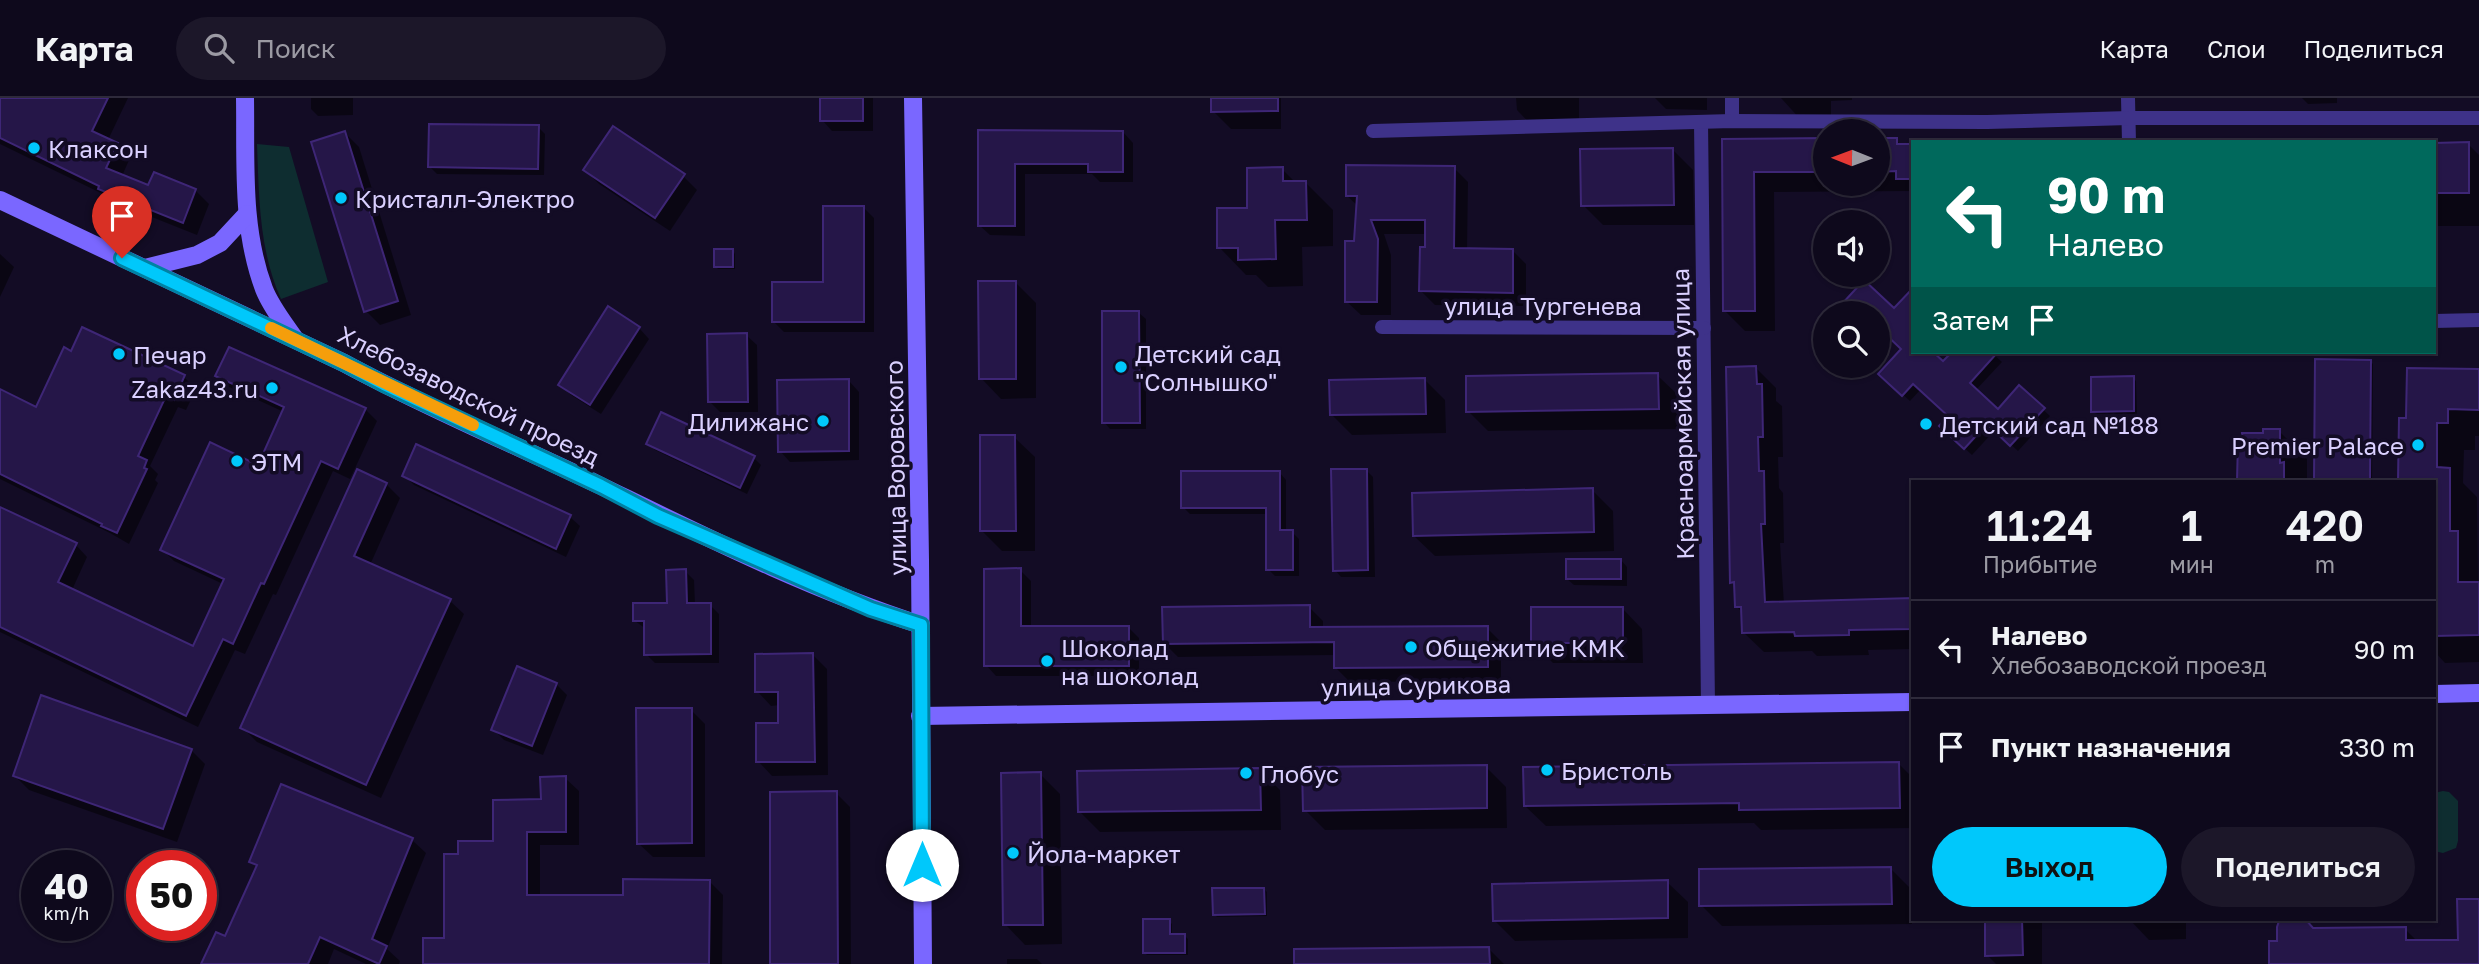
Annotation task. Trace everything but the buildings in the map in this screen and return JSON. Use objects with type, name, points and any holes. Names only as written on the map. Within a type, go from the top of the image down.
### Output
[{"type":"street","points":[[245,98],[247,214],[255,259],[265,291],[296,340]]},
{"type":"street","name":"улица Воровского","points":[[914,98],[923,964]]},
{"type":"street","points":[[1732,98],[1732,121]]},
{"type":"street","points":[[2128,98],[2129,140]]},
{"type":"street","points":[[1373,131],[1732,121],[2479,118]]},
{"type":"street","name":"Красноармейская улица","points":[[1702,122],[1708,705]]},
{"type":"street","name":"Хлебозаводской проезд","points":[[0,200],[658,516],[871,609],[921,625]]},
{"type":"street","points":[[145,268],[197,255],[220,243],[247,214]]},
{"type":"street","points":[[2436,321],[2479,320]]},
{"type":"street","name":"улица Тургенева","points":[[1382,327],[1704,328]]},
{"type":"street","points":[[2436,694],[2479,693]]},
{"type":"street","name":"улица Сурикова","points":[[920,716],[1911,702]]},
{"type":"green space","points":[[257,144],[289,147],[328,282],[281,299],[264,242]]},
{"type":"green space","points":[[2449,792],[2458,801],[2456,848],[2443,853],[2436,851],[2436,793]]},
{"type":"slow traffic","points":[[271,328],[473,425]]},
{"type":"place","name":"Клаксон","points":[[34,148]]},
{"type":"place","name":"Кристалл-Электро","points":[[341,198]]},
{"type":"place","name":"Печар","points":[[119,354]]},
{"type":"place","name":"Детский сад \"Солнышко\"","points":[[1121,367]]},
{"type":"place","name":"Zakaz43.ru","points":[[272,388]]},
{"type":"place","name":"Дилижанс","points":[[823,421]]},
{"type":"place","name":"Детский сад №188","points":[[1926,424]]},
{"type":"place","name":"Premier Palace","points":[[2418,445]]},
{"type":"place","name":"ЭТМ","points":[[237,461]]},
{"type":"place","name":"Общежитие КМК","points":[[1411,647]]},
{"type":"place","name":"Шоколад на шоколад","points":[[1047,661]]},
{"type":"place","name":"Бристоль","points":[[1547,770]]},
{"type":"place","name":"Глобус","points":[[1246,773]]},
{"type":"place","name":"Йола-маркет","points":[[1013,853]]},
{"type":"route","points":[[122,258],[601,486],[658,516],[871,609],[921,625],[922,865]]}]
